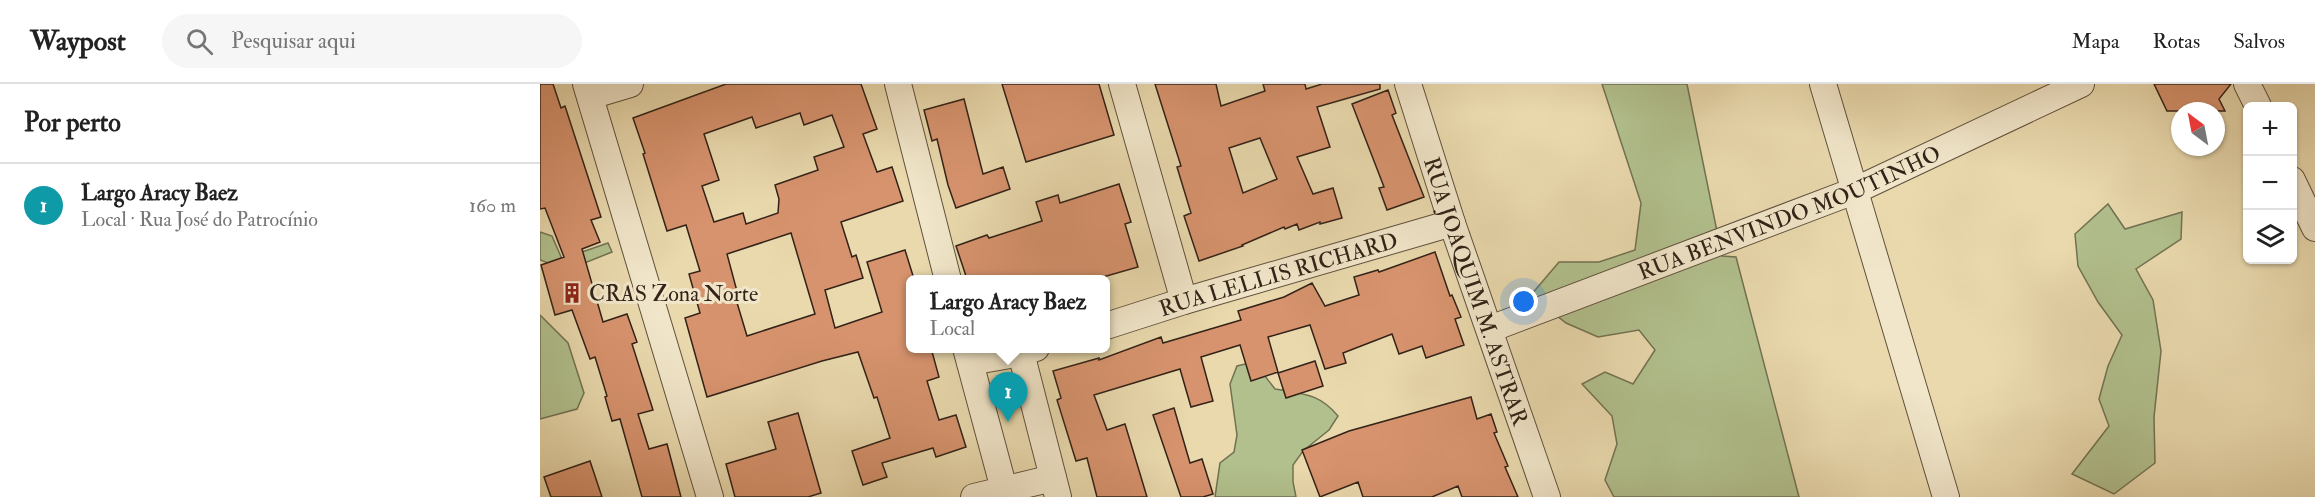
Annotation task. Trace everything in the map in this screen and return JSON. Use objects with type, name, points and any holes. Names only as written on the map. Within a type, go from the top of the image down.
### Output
[{"type":"street","points":[[630,84],[588,90],[710,497]]},
{"type":"street","points":[[898,84],[947,275]]},
{"type":"street","points":[[1122,84],[1184,301]]},
{"type":"street","name":"RUA JOAQUIM M. ASTRAR","points":[[1408,84],[1452,223],[1547,497]]},
{"type":"street","points":[[1823,84],[1946,497]]},
{"type":"street","name":"RUA BENVINDO MOUTINHO","points":[[1490,329],[1854,191],[2081,84]]},
{"type":"street","points":[[2247,84],[2256,102]]},
{"type":"street","points":[[2297,190],[2315,228]]},
{"type":"street","name":"RUA LELLIS RICHARD","points":[[1110,325],[1452,223]]},
{"type":"street","points":[[998,353],[968,355],[1004,489]]},
{"type":"street","points":[[974,497],[1004,489],[1056,487],[1028,353]]},
{"type":"green space","points":[[1602,84],[1687,84],[1722,256],[1736,257],[1799,497],[1614,497],[1605,480],[1617,444],[1612,416],[1582,384],[1605,372],[1633,384],[1655,350],[1639,330],[1598,337],[1566,323],[1531,295],[1559,262],[1599,262],[1635,250],[1641,203]]},
{"type":"green space","points":[[2108,204],[2125,229],[2182,212],[2181,239],[2136,269],[2153,300],[2161,351],[2154,417],[2155,463],[2114,494],[2072,474],[2109,426],[2099,399],[2108,366],[2122,335],[2098,302],[2078,266],[2075,234]]},
{"type":"green space","points":[[540,232],[552,236],[562,259],[608,243],[612,252],[552,276],[546,262],[540,260]]},
{"type":"green space","points":[[540,315],[568,343],[584,393],[577,409],[540,419]]},
{"type":"green space","points":[[1254,362],[1275,389],[1317,399],[1331,408],[1338,416],[1329,430],[1303,451],[1293,465],[1296,497],[1215,497],[1220,463],[1234,452],[1237,435],[1230,384],[1237,366]]},
{"type":"building","points":[[540,84],[553,84],[561,108],[565,106],[601,217],[591,220],[600,242],[582,249],[603,322],[627,314],[637,342],[632,344],[653,410],[638,414],[649,449],[667,444],[681,497],[642,497],[620,419],[612,421],[595,357],[590,359],[572,310],[555,315],[541,265],[564,257],[545,208],[540,209]]},
{"type":"building","points":[[726,84],[861,84],[877,129],[863,134],[877,172],[892,167],[903,201],[841,222],[852,257],[856,255],[863,278],[825,290],[835,328],[882,312],[867,262],[905,250],[913,275],[906,275],[906,353],[932,353],[939,377],[927,381],[939,420],[956,415],[966,447],[936,457],[933,448],[882,463],[887,477],[863,485],[852,451],[890,438],[877,397],[874,398],[858,352],[707,397],[685,318],[700,313],[689,274],[700,271],[686,225],[667,231],[643,154],[645,153],[633,118]],"holes":[[[800,113],[804,125],[832,115],[844,147],[814,157],[818,170],[775,185],[779,199],[778,213],[746,224],[743,213],[714,222],[702,186],[719,180],[704,134],[752,117],[756,128]],[[791,233],[815,314],[747,336],[735,296],[738,295],[727,254]]]},
{"type":"building","points":[[1002,84],[1099,84],[1114,135],[1026,162]]},
{"type":"building","points":[[1155,84],[1216,84],[1221,106],[1265,91],[1263,84],[1305,84],[1306,89],[1322,84],[1380,84],[1380,89],[1317,107],[1330,147],[1297,157],[1313,194],[1333,188],[1342,218],[1320,224],[1320,222],[1299,230],[1297,224],[1285,229],[1284,227],[1243,246],[1199,261],[1184,216],[1191,213],[1177,167],[1181,166]],"holes":[[[1260,138],[1277,179],[1243,193],[1229,148]]]},
{"type":"building","points":[[2154,84],[2231,84],[2219,99],[2220,102],[2171,102],[2171,111],[2167,111]]},
{"type":"building","points":[[1388,90],[1396,113],[1392,115],[1424,197],[1387,210],[1379,188],[1384,187],[1352,104]]},
{"type":"building","points":[[964,99],[983,174],[1003,167],[1010,189],[956,208],[937,139],[932,141],[924,110]]},
{"type":"building","points":[[1119,184],[1131,222],[1125,224],[1138,267],[1110,275],[966,275],[956,246],[987,235],[989,238],[1042,221],[1036,202],[1058,195],[1060,203]]},
{"type":"building","points":[[1435,252],[1450,296],[1452,295],[1461,317],[1455,319],[1464,345],[1426,358],[1422,346],[1399,354],[1392,334],[1343,353],[1346,363],[1325,369],[1310,325],[1268,337],[1278,372],[1251,381],[1240,345],[1201,357],[1213,401],[1191,407],[1180,369],[1094,395],[1107,430],[1125,424],[1147,497],[1097,497],[1087,458],[1076,461],[1057,400],[1061,398],[1053,371],[1099,358],[1099,360],[1161,337],[1163,343],[1241,320],[1238,311],[1284,297],[1312,283],[1325,306],[1359,295],[1354,277],[1378,270],[1379,272]]},
{"type":"building","points":[[1315,361],[1323,386],[1286,398],[1278,373]]},
{"type":"building","points":[[1471,397],[1477,419],[1491,414],[1497,432],[1494,433],[1508,466],[1505,467],[1518,497],[1462,497],[1458,486],[1432,497],[1363,497],[1358,482],[1320,497],[1302,450],[1349,431]]},
{"type":"building","points":[[1174,408],[1190,463],[1202,459],[1213,494],[1203,497],[1181,497],[1153,415]]},
{"type":"building","points":[[798,413],[821,493],[808,497],[735,497],[726,464],[776,449],[768,422]]},
{"type":"building","points":[[590,461],[602,497],[551,497],[544,477]]},
{"type":"place","name":"CRAS Zona Norte","points":[[572,293]]},
{"type":"place","name":"Largo Aracy Baez","points":[[1008,422]]}]
